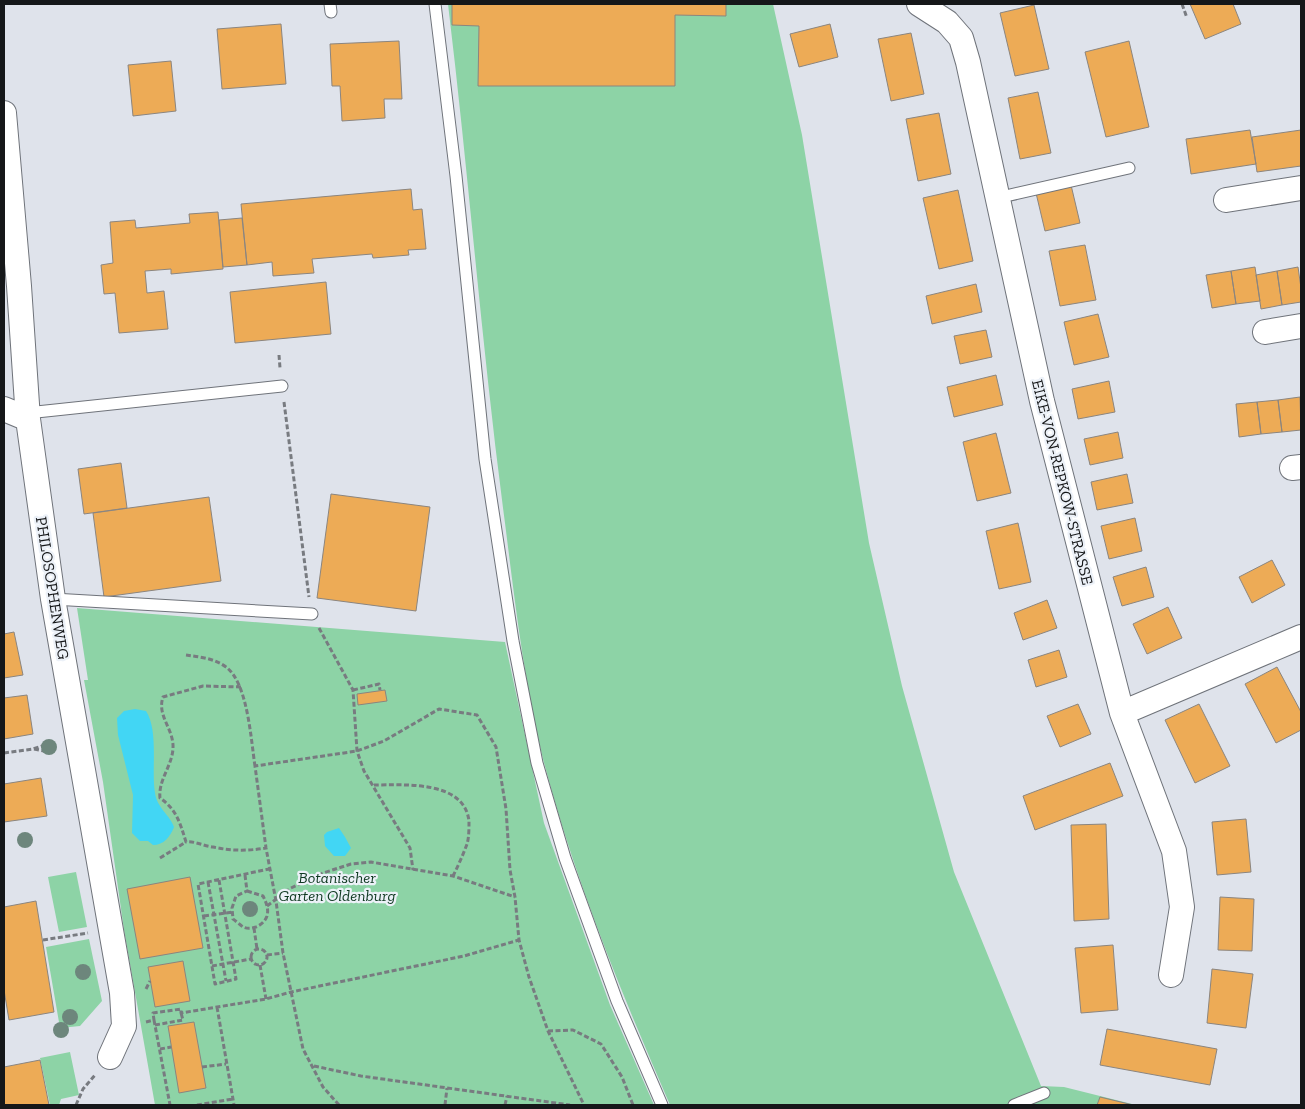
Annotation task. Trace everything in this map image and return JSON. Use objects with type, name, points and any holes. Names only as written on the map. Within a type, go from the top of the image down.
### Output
[{"type":"street","name":"EIKE-VON-REPKOW-STRASSE","points":[[919,4],[947,22],[961,38],[968,62],[1042,401],[1122,713],[1174,851],[1182,907],[1172,975]]},
{"type":"street","name":"PHILOSOPHENWEG","points":[[4,113],[19,286],[27,416],[53,599],[122,993],[124,1026],[110,1057]]},
{"type":"street","points":[[1226,200],[1301,188]]},
{"type":"street","points":[[1265,332],[1301,326]]},
{"type":"street","points":[[4,409],[27,416]]},
{"type":"street","points":[[1122,713],[1301,637]]},
{"type":"lane","points":[[435,4],[456,176],[485,459],[513,641],[537,763],[565,858],[616,1001],[662,1105]]},
{"type":"lane","points":[[997,198],[1129,168]]},
{"type":"lane","points":[[27,416],[282,386]]},
{"type":"lane","points":[[53,599],[312,614]]},
{"type":"lane","points":[[1014,1105],[1044,1094]]},
{"type":"path","points":[[1182,4],[1187,18]]},
{"type":"path","points":[[278,355],[312,614],[353,690],[357,751],[364,771],[410,848],[413,870]]},
{"type":"path","points":[[186,655],[207,658],[227,667],[241,687],[247,707],[269,869],[276,900],[283,953],[303,1049],[323,1087],[339,1105]]},
{"type":"path","points":[[353,690],[379,684],[380,690]]},
{"type":"path","points":[[186,842],[171,806],[160,798],[159,788],[169,765],[173,748],[172,734],[160,704],[163,697],[203,686],[241,687]]},
{"type":"path","points":[[255,766],[357,751],[384,741],[439,709],[477,715],[496,747],[506,809],[510,870],[515,897],[519,940],[528,977],[548,1031],[584,1105]]},
{"type":"path","points":[[4,753],[33,749],[48,744],[57,746],[49,752],[33,749]]},
{"type":"path","points":[[373,785],[417,785],[445,791],[458,798],[467,811],[469,825],[468,843],[453,876]]},
{"type":"path","points":[[160,858],[186,842],[192,841],[212,847],[245,851],[266,848]]},
{"type":"path","points":[[267,906],[291,888],[323,873],[351,864],[371,862],[453,876],[515,897]]},
{"type":"path","points":[[219,880],[236,980],[215,984],[198,884],[269,869]]},
{"type":"path","points":[[245,875],[248,891]]},
{"type":"path","points":[[208,882],[226,981]]},
{"type":"path","points":[[248,891],[263,896],[267,906],[267,916],[263,923],[254,928],[243,927],[234,919],[232,912],[236,896],[248,891]]},
{"type":"path","points":[[204,916],[232,912]]},
{"type":"path","points":[[254,928],[257,950]]},
{"type":"path","points":[[42,940],[111,929]]},
{"type":"path","points":[[181,1013],[266,999],[291,992],[464,956],[519,940]]},
{"type":"path","points":[[212,966],[250,958],[254,951],[257,950],[264,951],[267,955]]},
{"type":"path","points":[[267,955],[283,953]]},
{"type":"path","points":[[250,958],[255,965],[260,965],[265,963],[267,955]]},
{"type":"path","points":[[260,965],[266,999]]},
{"type":"path","points":[[217,1007],[234,1105]]},
{"type":"path","points":[[155,1025],[183,1020],[181,1009],[153,1013],[154,1020],[155,1025],[160,1049],[170,1105]]},
{"type":"path","points":[[124,1026],[154,1020]]},
{"type":"path","points":[[548,1031],[573,1030],[601,1044],[622,1077],[633,1105]]},
{"type":"path","points":[[160,1049],[171,1046]]},
{"type":"path","points":[[76,1105],[83,1089],[110,1057]]},
{"type":"path","points":[[202,1067],[226,1064]]},
{"type":"path","points":[[313,1066],[361,1076],[570,1105]]},
{"type":"path","points":[[445,1105],[447,1088]]},
{"type":"path","points":[[505,1105],[507,1096]]},
{"type":"path","points":[[196,1105],[232,1099]]},
{"type":"green space","points":[[448,4],[773,4],[802,135],[869,543],[902,686],[954,872],[1041,1086],[1064,1087],[1136,1105],[670,1105],[616,977],[584,891],[555,803],[530,701],[512,582],[497,458]]},
{"type":"green space","name":"Botanischer Garten Oldenburg","points":[[77,608],[505,642],[544,823],[610,1005],[654,1105],[155,1105],[124,930],[103,782],[84,680],[88,680]]},
{"type":"green space","points":[[76,872],[87,927],[59,932],[48,877]]},
{"type":"green space","points":[[89,939],[102,1001],[80,1026],[60,1028],[46,947]]},
{"type":"green space","points":[[70,1052],[79,1095],[61,1099],[59,1105],[50,1105],[40,1058]]},
{"type":"water","points":[[135,709],[146,711],[150,719],[154,740],[154,784],[156,798],[174,827],[166,840],[157,845],[153,845],[148,841],[140,841],[132,833],[133,795],[118,735],[117,718],[124,711]]},
{"type":"water","points":[[339,828],[351,848],[345,856],[334,856],[325,846],[324,835]]},
{"type":"building","points":[[452,4],[726,4],[726,16],[675,15],[675,86],[478,86],[479,26],[452,25]]},
{"type":"building","points":[[1190,4],[1233,4],[1241,24],[1205,39]]},
{"type":"building","points":[[1034,5],[1049,69],[1015,76],[1000,13]]},
{"type":"building","points":[[281,24],[286,84],[222,89],[217,29]]},
{"type":"building","points":[[830,24],[838,57],[799,67],[790,34]]},
{"type":"building","points":[[911,33],[924,94],[891,101],[878,39]]},
{"type":"building","points":[[399,41],[402,99],[384,99],[385,118],[342,121],[340,86],[332,86],[330,44]]},
{"type":"building","points":[[1129,41],[1149,127],[1106,137],[1085,52]]},
{"type":"building","points":[[171,61],[176,111],[133,116],[128,65]]},
{"type":"building","points":[[1038,92],[1051,153],[1020,159],[1008,98]]},
{"type":"building","points":[[939,113],[951,174],[918,181],[906,119]]},
{"type":"building","points":[[1250,130],[1256,164],[1191,174],[1186,139]]},
{"type":"building","points":[[1301,130],[1301,166],[1257,172],[1252,137]]},
{"type":"building","points":[[1071,185],[1080,223],[1045,231],[1036,193]]},
{"type":"building","points":[[411,189],[413,210],[422,209],[426,249],[408,250],[409,255],[373,258],[372,254],[312,259],[314,273],[273,276],[272,262],[247,265],[241,204]]},
{"type":"building","points":[[958,190],[973,261],[939,269],[923,198]]},
{"type":"building","points":[[218,212],[223,269],[171,274],[171,269],[145,271],[147,293],[164,291],[168,329],[119,333],[115,293],[104,294],[101,265],[113,263],[110,222],[135,220],[136,228],[190,223],[189,214]]},
{"type":"building","points":[[242,218],[247,265],[223,267],[219,220]]},
{"type":"building","points":[[1085,245],[1096,300],[1060,306],[1049,251]]},
{"type":"building","points":[[1255,267],[1260,301],[1236,304],[1231,271]]},
{"type":"building","points":[[1298,267],[1301,302],[1282,305],[1277,271]]},
{"type":"building","points":[[1231,271],[1236,304],[1212,308],[1206,275]]},
{"type":"building","points":[[1277,271],[1282,305],[1261,309],[1256,275]]},
{"type":"building","points":[[326,282],[331,334],[235,343],[230,292]]},
{"type":"building","points":[[976,284],[982,312],[932,324],[926,296]]},
{"type":"building","points":[[1098,314],[1109,357],[1074,365],[1064,322]]},
{"type":"building","points":[[986,330],[992,357],[960,364],[954,336]]},
{"type":"building","points":[[996,375],[1003,405],[954,417],[947,387]]},
{"type":"building","points":[[1109,381],[1115,412],[1078,419],[1072,389]]},
{"type":"building","points":[[1300,397],[1301,430],[1282,432],[1278,400]]},
{"type":"building","points":[[1278,400],[1282,432],[1261,434],[1257,402]]},
{"type":"building","points":[[1257,402],[1261,434],[1239,437],[1236,404]]},
{"type":"building","points":[[1118,432],[1123,458],[1090,465],[1084,439]]},
{"type":"building","points":[[996,433],[1011,493],[977,501],[963,442]]},
{"type":"building","points":[[121,463],[127,508],[84,514],[78,469]]},
{"type":"building","points":[[1127,474],[1133,503],[1097,510],[1091,482]]},
{"type":"building","points":[[331,494],[430,507],[416,611],[317,598]]},
{"type":"building","points":[[209,497],[221,581],[104,597],[93,513]]},
{"type":"building","points":[[1135,518],[1142,551],[1109,559],[1101,526]]},
{"type":"building","points":[[1018,523],[1031,582],[999,589],[986,531]]},
{"type":"building","points":[[1272,560],[1285,585],[1252,603],[1239,577]]},
{"type":"building","points":[[1146,567],[1154,597],[1122,606],[1113,577]]},
{"type":"building","points":[[1047,600],[1057,628],[1023,640],[1014,613]]},
{"type":"building","points":[[1168,607],[1182,638],[1147,654],[1133,624]]},
{"type":"building","points":[[14,632],[23,675],[4,678],[4,634]]},
{"type":"building","points":[[1059,650],[1067,677],[1036,687],[1028,660]]},
{"type":"building","points":[[1277,667],[1301,712],[1301,730],[1276,743],[1245,684]]},
{"type":"building","points":[[385,690],[387,701],[358,705],[357,694]]},
{"type":"building","points":[[27,695],[33,734],[4,739],[4,698]]},
{"type":"building","points":[[1078,704],[1091,734],[1060,747],[1047,716]]},
{"type":"building","points":[[1199,704],[1230,766],[1195,783],[1165,720]]},
{"type":"building","points":[[1110,763],[1123,796],[1035,830],[1023,796]]},
{"type":"building","points":[[41,778],[47,816],[4,822],[4,784]]},
{"type":"building","points":[[1246,819],[1251,872],[1217,875],[1212,822]]},
{"type":"building","points":[[1106,824],[1109,919],[1074,921],[1071,825]]},
{"type":"building","points":[[190,877],[203,948],[140,959],[127,889]]},
{"type":"building","points":[[1220,897],[1254,899],[1252,951],[1218,950]]},
{"type":"building","points":[[36,901],[54,1012],[9,1020],[4,990],[4,907]]},
{"type":"building","points":[[1113,945],[1118,1010],[1081,1013],[1075,948]]},
{"type":"building","points":[[183,961],[190,1001],[155,1007],[148,967]]},
{"type":"building","points":[[1212,969],[1253,974],[1246,1028],[1207,1023]]},
{"type":"building","points":[[194,1022],[206,1088],[179,1093],[168,1026]]},
{"type":"building","points":[[1107,1029],[1217,1049],[1210,1085],[1100,1065]]},
{"type":"building","points":[[40,1060],[49,1105],[4,1105],[4,1067]]},
{"type":"building","points":[[1100,1097],[1133,1105],[1097,1105]]}]
